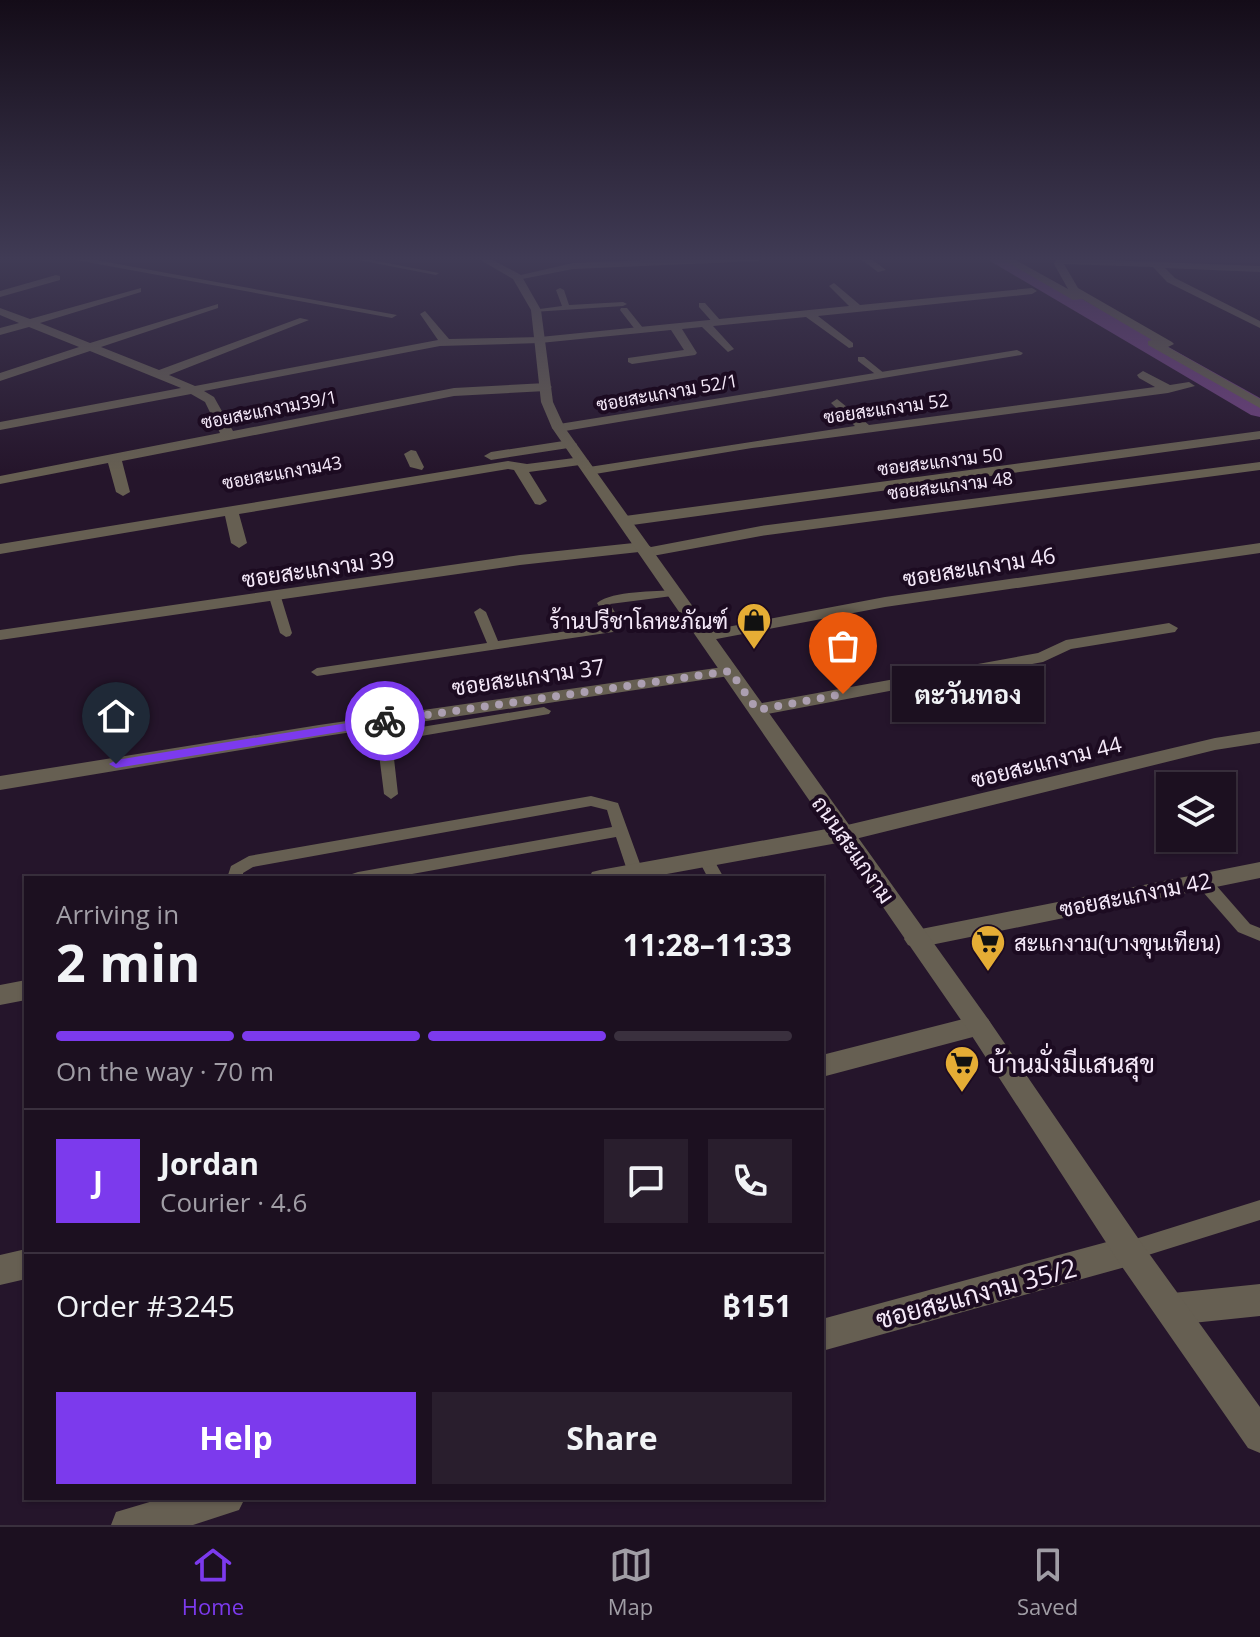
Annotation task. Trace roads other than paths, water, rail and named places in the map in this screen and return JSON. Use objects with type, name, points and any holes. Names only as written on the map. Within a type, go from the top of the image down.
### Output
[{"type":"street","points":[[50,329],[192,389],[210,400],[228,435]]},
{"type":"street","points":[[0,377],[143,329]]},
{"type":"street","points":[[160,374],[280,329]]},
{"type":"street","points":[[436,329],[446,343]]},
{"type":"street","name":"ถนนสะแกงาม","points":[[539,329],[547,402],[575,451],[979,1026],[1129,1251],[1260,1436]]},
{"type":"street","points":[[0,426],[446,343],[540,340],[650,329]]},
{"type":"street","points":[[632,360],[691,353],[676,329]]},
{"type":"street","points":[[715,329],[728,349]]},
{"type":"street","points":[[829,329],[849,345]]},
{"type":"street","points":[[1129,329],[1260,404]]},
{"type":"street","points":[[1142,329],[1168,344]]},
{"type":"street","name":"ซอยสะแกงาม 52/1","points":[[575,451],[881,374],[1017,353]]},
{"type":"street","points":[[1143,375],[1168,389]]},
{"type":"street","name":"ซอยสะแกงาม 52","points":[[575,451],[866,429],[1189,386]]},
{"type":"street","name":"ซอยสะแกงาม39/1","points":[[0,480],[454,392],[546,387]]},
{"type":"street","points":[[1015,395],[1033,407]]},
{"type":"street","points":[[837,403],[866,429]]},
{"type":"street","name":"ซอยสะแกงาม 50","points":[[625,521],[1260,435]]},
{"type":"street","points":[[0,549],[508,465],[527,468],[575,451]]},
{"type":"street","name":"ซอยสะแกงาม43","points":[[0,538],[414,460],[575,451]]},
{"type":"street","points":[[114,458],[123,492]]},
{"type":"street","points":[[518,466],[540,501]]},
{"type":"street","name":"ซอยสะแกงาม 48","points":[[645,549],[1260,466]]},
{"type":"street","points":[[231,512],[239,543]]},
{"type":"street","name":"ซอยสะแกงาม 46","points":[[706,636],[885,602],[1260,548]]},
{"type":"street","name":"ซอยสะแกงาม 39","points":[[0,635],[520,560],[645,549]]},
{"type":"street","points":[[757,710],[1043,657],[1066,645],[1169,628]]},
{"type":"street","name":"ซอยสะแกงาม 37","points":[[0,783],[384,730],[730,671]]},
{"type":"street","name":"ซอยสะแกงาม 44","points":[[612,876],[711,868],[1215,744],[1260,737]]},
{"type":"street","name":"ซอยสะแกงาม 42","points":[[916,939],[1260,870]]},
{"type":"street","points":[[0,995],[24,990]]},
{"type":"street","points":[[824,1065],[979,1026]]},
{"type":"street","name":"ซอยสะแกงาม 35/2","points":[[824,1334],[1129,1251]]},
{"type":"street","points":[[0,1270],[24,1264]]},
{"type":"street","points":[[1173,1309],[1260,1300]]},
{"type":"street","points":[[129,1525],[220,1500]]},
{"type":"lane","points":[[861,359],[881,374]]},
{"type":"lane","points":[[317,672],[613,628],[617,626],[603,603],[612,599],[676,593]]},
{"type":"lane","points":[[275,597],[286,633]]},
{"type":"lane","points":[[480,612],[494,646]]},
{"type":"lane","points":[[391,794],[384,730],[544,711]]},
{"type":"lane","points":[[235,876],[236,870],[249,862],[591,801],[613,807],[635,872]]},
{"type":"lane","points":[[369,876],[621,831]]},
{"type":"lane","points":[[1202,880],[1244,928],[1260,935]]},
{"type":"lane","points":[[1129,1251],[1260,1210]]},
{"type":"waterway","points":[[1120,329],[1260,409]]},
{"type":"place","name":"ร้านปรีชาโลหะภัณฑ์","points":[[754,651]]},
{"type":"place","name":"ตะวันทอง","points":[[843,694]]},
{"type":"place","name":"สะแกงาม(บางขุนเทียน)","points":[[988,973]]},
{"type":"place","name":"บ้านมั่งมีแสนสุข","points":[[962,1094]]}]
